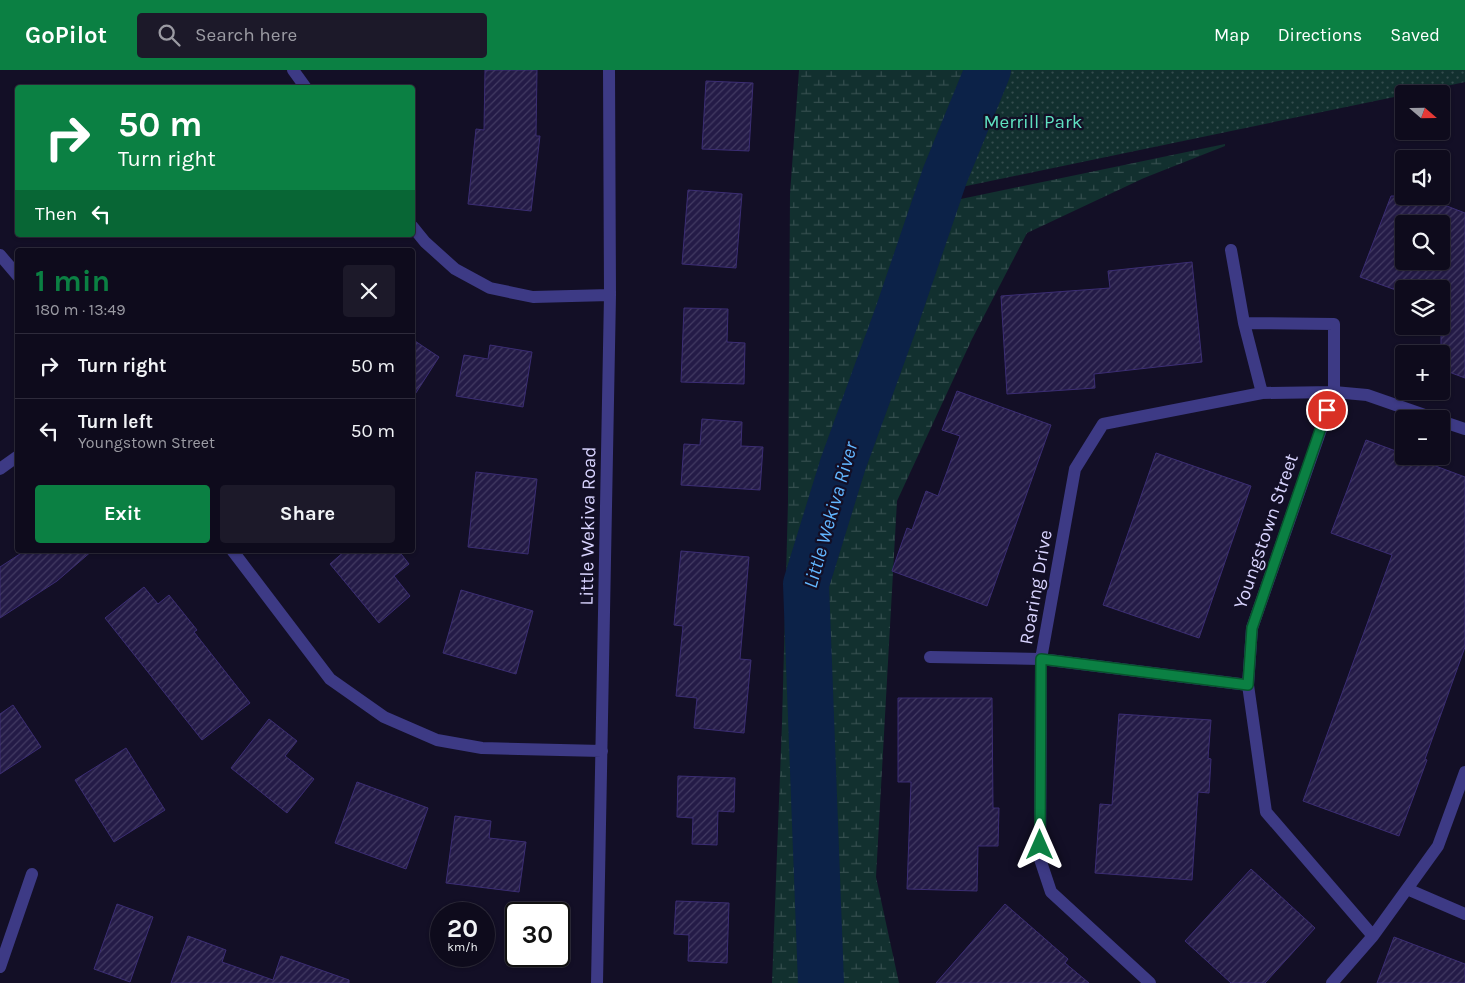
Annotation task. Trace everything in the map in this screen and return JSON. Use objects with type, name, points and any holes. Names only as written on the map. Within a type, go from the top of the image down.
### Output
[{"type":"street","points":[[292,70],[304,85]]},
{"type":"street","name":"Little Wekiva Road","points":[[597,983],[610,295],[610,70]]},
{"type":"street","points":[[415,229],[454,269],[490,288],[533,297],[610,295]]},
{"type":"street","points":[[1231,250],[1244,324],[1262,393]]},
{"type":"street","points":[[0,255],[15,272]]},
{"type":"street","name":"Youngstown Street","points":[[1244,324],[1334,324],[1334,392],[1252,628],[1248,685],[1266,812],[1373,936]]},
{"type":"street","name":"Roaring Drive","points":[[1150,983],[1052,892],[1040,859],[1041,659],[1075,469],[1102,424],[1262,393],[1334,392],[1367,395],[1410,410]]},
{"type":"street","points":[[1450,424],[1465,429]]},
{"type":"street","points":[[0,469],[15,458]]},
{"type":"street","points":[[234,553],[330,679],[384,717],[437,740],[482,748],[602,751]]},
{"type":"street","points":[[930,657],[1041,659],[1248,685]]},
{"type":"street","points":[[1332,983],[1373,936],[1438,846],[1465,772]]},
{"type":"street","points":[[0,968],[32,874]]},
{"type":"street","points":[[1407,889],[1465,914]]},
{"type":"green space","points":[[799,70],[985,70],[973,94],[940,185],[944,197],[949,199],[956,200],[1225,144],[1225,146],[1144,178],[1027,233],[972,339],[897,501],[876,877],[899,983],[772,983],[788,502],[790,194]]},
{"type":"green space","name":"Merrill Park","points":[[999,70],[1465,70],[1465,82],[1450,85],[1395,85],[1395,97],[952,189],[985,98]]},
{"type":"building","points":[[485,70],[537,70],[536,136],[540,136],[531,211],[468,204],[476,129],[484,130]]},
{"type":"building","points":[[706,81],[753,83],[749,151],[702,149]]},
{"type":"building","points":[[688,190],[742,194],[736,268],[682,264]]},
{"type":"building","points":[[1391,196],[1395,196],[1395,205],[1444,205],[1465,213],[1465,378],[1450,372],[1450,345],[1441,345],[1441,335],[1450,335],[1450,280],[1395,280],[1395,290],[1360,277]]},
{"type":"building","points":[[1192,262],[1202,362],[1094,374],[1095,388],[1007,394],[1001,296],[1110,288],[1108,271]]},
{"type":"building","points":[[684,308],[728,309],[727,342],[745,343],[744,384],[681,382]]},
{"type":"building","points":[[415,341],[439,357],[415,394]]},
{"type":"building","points":[[490,345],[532,352],[523,407],[456,396],[464,355],[488,359]]},
{"type":"building","points":[[957,391],[1051,425],[987,606],[892,571],[907,528],[912,530],[926,491],[938,496],[960,436],[942,430]]},
{"type":"building","points":[[702,419],[742,422],[741,446],[763,447],[760,490],[681,485],[684,444],[700,445]]},
{"type":"building","points":[[1366,440],[1395,451],[1395,465],[1433,465],[1465,477],[1465,647],[1399,836],[1303,801],[1392,555],[1331,533]]},
{"type":"building","points":[[1156,453],[1251,486],[1199,638],[1103,605]]},
{"type":"building","points":[[476,472],[537,479],[528,554],[468,547]]},
{"type":"building","points":[[681,551],[749,557],[740,659],[751,660],[744,733],[694,728],[697,698],[676,696],[683,626],[674,625]]},
{"type":"building","points":[[21,553],[90,553],[57,581],[0,618],[0,567]]},
{"type":"building","points":[[343,553],[400,553],[409,564],[394,576],[410,596],[379,623],[330,564]]},
{"type":"building","points":[[144,587],[158,604],[169,595],[197,630],[194,632],[250,703],[202,740],[105,618]]},
{"type":"building","points":[[461,590],[533,611],[516,674],[443,653]]},
{"type":"building","points":[[898,698],[992,698],[993,808],[999,808],[998,846],[978,846],[977,891],[907,889],[911,782],[898,782]]},
{"type":"building","points":[[13,705],[41,747],[0,774],[0,714]]},
{"type":"building","points":[[1119,714],[1211,720],[1208,758],[1211,759],[1209,793],[1198,792],[1192,880],[1095,873],[1100,804],[1112,805]]},
{"type":"building","points":[[269,719],[297,741],[285,756],[314,779],[287,813],[231,768]]},
{"type":"building","points":[[126,748],[165,810],[114,842],[75,780]]},
{"type":"building","points":[[678,776],[735,778],[734,812],[718,811],[717,845],[692,844],[693,818],[677,817]]},
{"type":"building","points":[[357,782],[428,808],[406,869],[335,843]]},
{"type":"building","points":[[455,816],[491,821],[489,838],[526,842],[519,892],[446,883]]},
{"type":"building","points":[[1251,869],[1315,928],[1265,983],[1231,983],[1185,941]]},
{"type":"building","points":[[676,901],[729,903],[727,963],[688,961],[689,935],[674,934]]},
{"type":"building","points":[[117,904],[153,917],[130,982],[94,969]]},
{"type":"building","points":[[1005,904],[1068,959],[1065,963],[1089,983],[936,983]]},
{"type":"building","points":[[188,936],[226,950],[222,962],[273,980],[281,956],[349,980],[349,983],[171,983]]},
{"type":"building","points":[[1394,937],[1465,964],[1465,983],[1377,983]]},
{"type":"waterway","name":"Little Wekiva River","points":[[821,983],[806,584],[843,464],[898,313],[945,175],[988,70]]},
{"type":"route","points":[[1040,845],[1041,659],[1248,685],[1252,628],[1327,410]]}]
